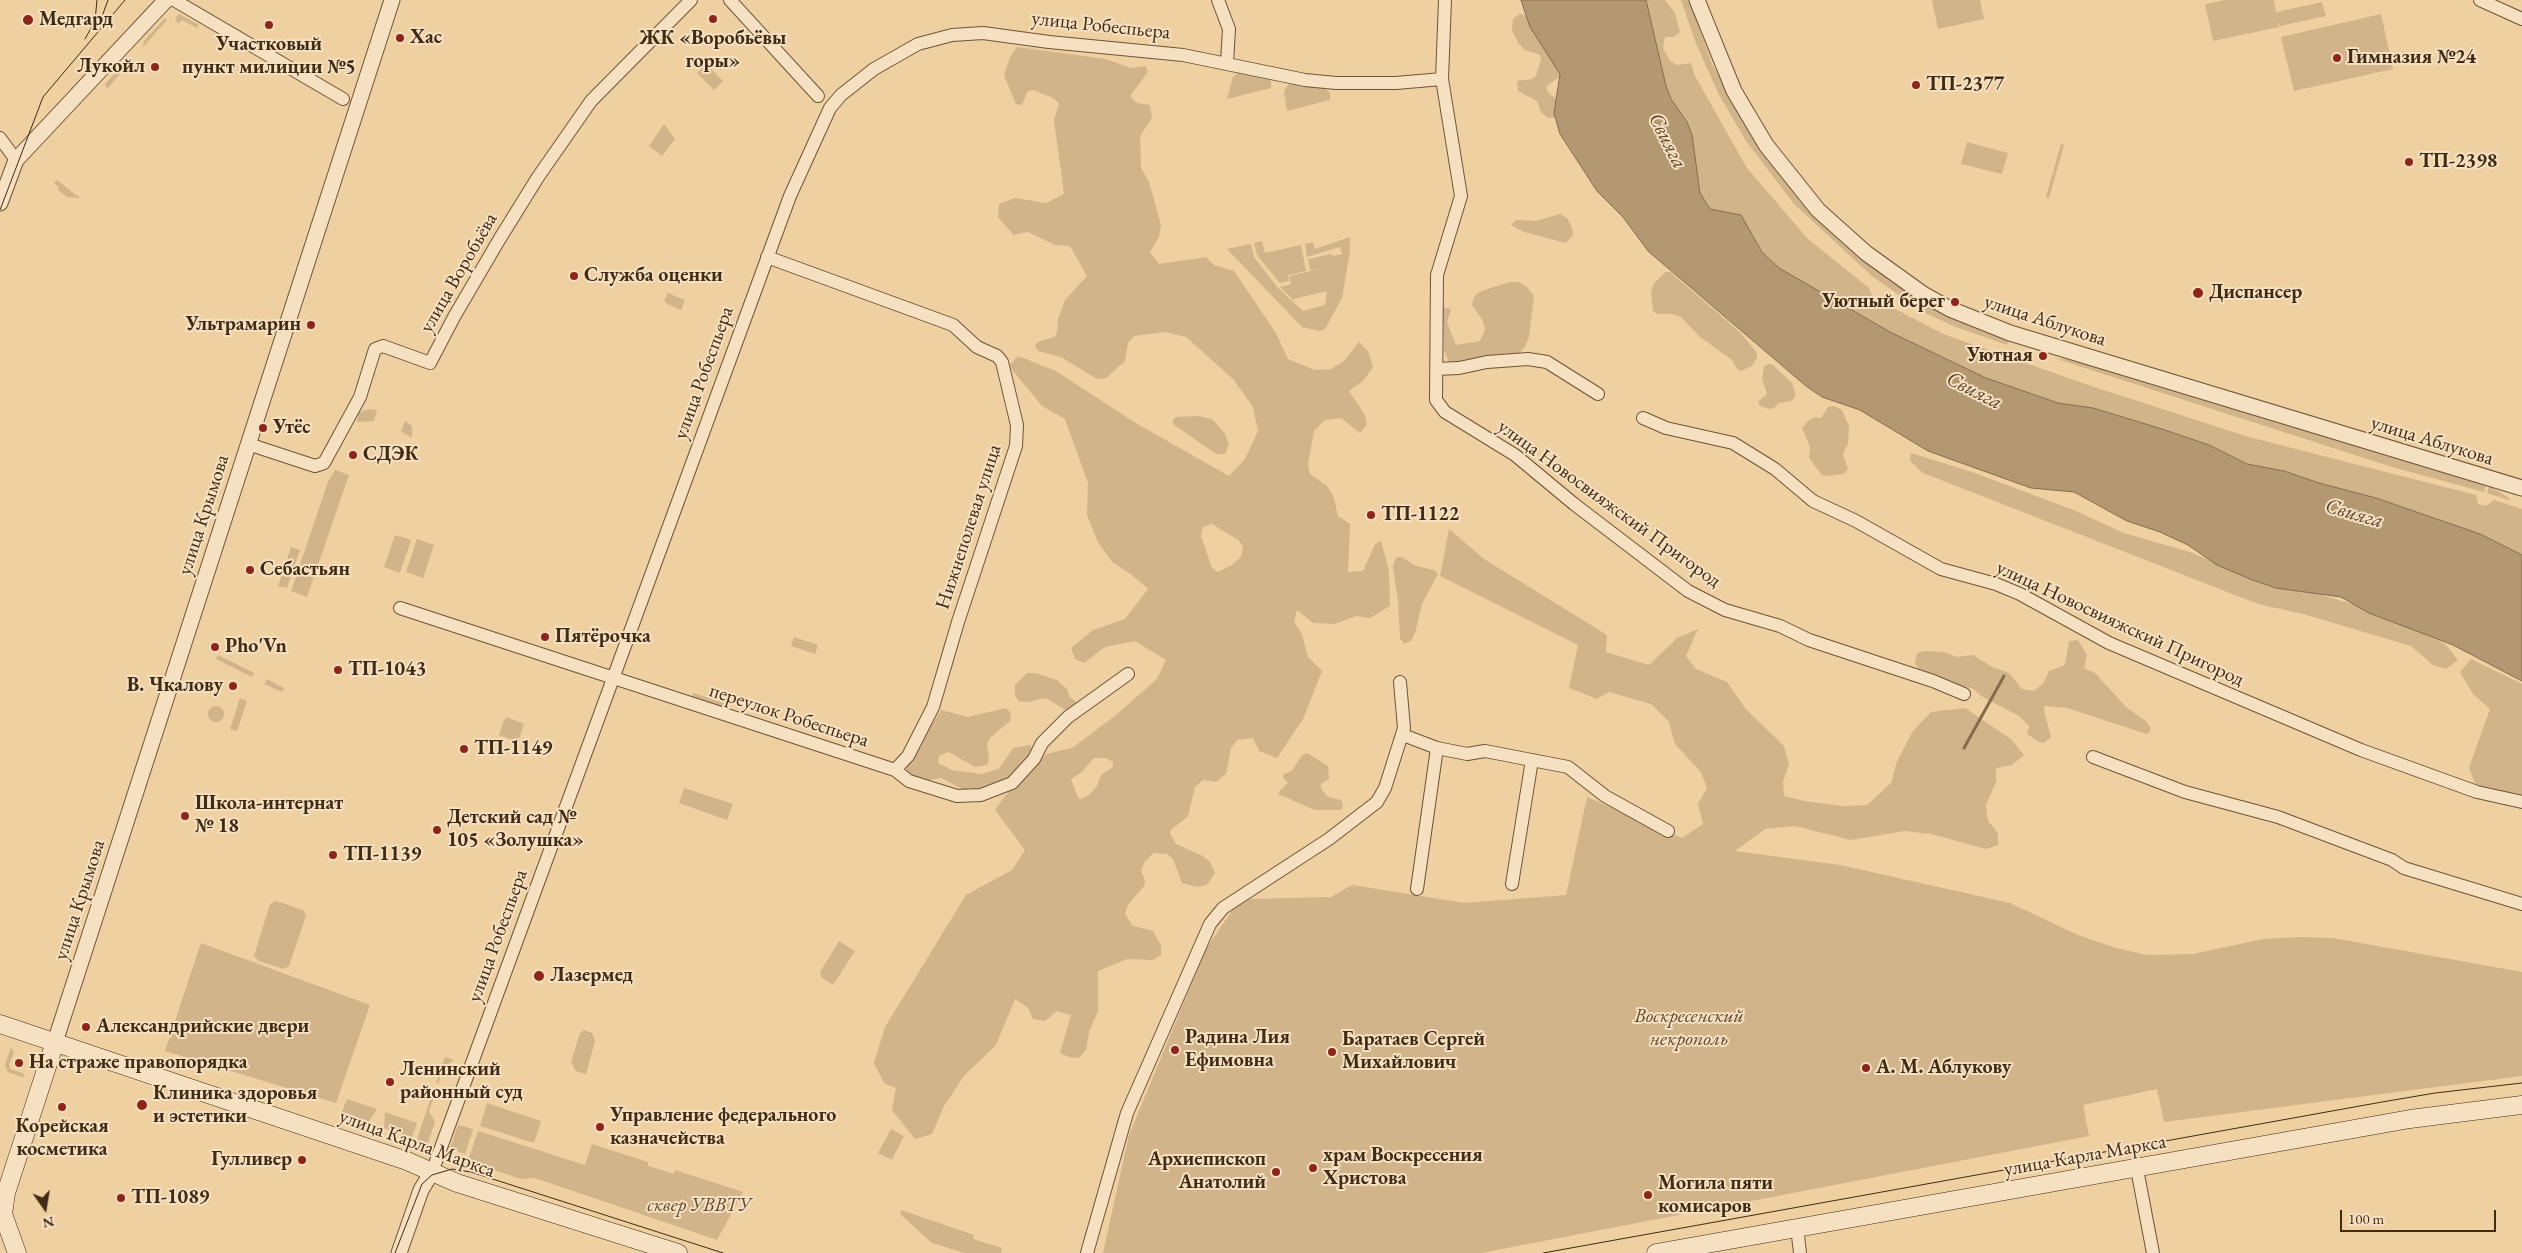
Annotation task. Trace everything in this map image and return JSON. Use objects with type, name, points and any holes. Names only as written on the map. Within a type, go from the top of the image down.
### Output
[{"type":"main road","name":"улица Карла Маркса","points":[[0,1024],[407,1161],[457,1183],[678,1253]]},
{"type":"main road","points":[[17,1253],[3,1214],[6,1193],[55,1042]]},
{"type":"main road","name":"улица Карла Маркса","points":[[1656,1253],[2410,1119],[2522,1105]]},
{"type":"street","points":[[0,203],[16,160],[166,0]]},
{"type":"street","points":[[174,0],[343,99]]},
{"type":"street","name":"улица Крымова","points":[[55,1042],[392,0]]},
{"type":"street","name":"улица Воробьёва","points":[[248,444],[315,466],[324,463],[360,397],[375,349],[383,346],[430,363],[498,240],[538,177],[591,101],[691,0]]},
{"type":"street","points":[[730,0],[818,96]]},
{"type":"street","points":[[1218,0],[1229,29],[1227,62]]},
{"type":"street","points":[[1445,0],[1442,80],[1461,196],[1437,275],[1436,369],[1528,359],[1548,362],[1598,394]]},
{"type":"street","name":"улица Аблукова","points":[[1697,0],[1734,91],[1766,145],[1818,210],[1866,253],[1923,294],[1958,313],[2010,333],[2522,488]]},
{"type":"street","points":[[2480,0],[2522,19]]},
{"type":"street","name":"улица Робеспьера","points":[[399,1253],[421,1190],[432,1172],[796,181],[830,108],[841,95],[874,69],[918,44],[952,35],[983,33],[1049,42],[1183,55],[1227,62],[1305,80],[1336,83],[1396,83],[1442,80]]},
{"type":"street","points":[[0,138],[16,160]]},
{"type":"street","name":"Нижнеполевая улица","points":[[767,258],[953,325],[977,347],[997,356],[1002,362],[1017,426],[1016,446],[958,622],[933,707],[908,756],[896,770]]},
{"type":"street","name":"улица Новосвияжский Пригород","points":[[1436,369],[1436,400],[1445,412],[1515,455],[1567,498],[1688,591],[1725,610],[1780,626],[1809,640],[1933,681],[1964,694]]},
{"type":"street","name":"улица Новосвияжский Пригород","points":[[1643,418],[1666,428],[1732,443],[1775,469],[1813,501],[1856,521],[1941,569],[1996,584],[2020,594],[2109,643],[2307,729],[2477,792],[2522,802]]},
{"type":"street","name":"переулок Робеспьера","points":[[400,608],[896,770],[909,781],[957,796],[981,795],[1012,783],[1034,759],[1042,743],[1068,717],[1128,674]]},
{"type":"street","points":[[1087,1253],[1127,1113],[1210,924],[1223,908],[1329,839],[1377,802],[1385,788],[1396,747],[1403,735],[1400,682]]},
{"type":"street","points":[[1403,735],[1437,748],[1467,754],[1485,751],[1568,767],[1605,796],[1668,831]]},
{"type":"street","points":[[1418,888],[1437,748]]},
{"type":"street","points":[[2093,757],[2185,792],[2278,817],[2392,860],[2404,868],[2522,904]]},
{"type":"street","points":[[1512,884],[1532,760]]},
{"type":"street","points":[[2137,1169],[2153,1253]]},
{"type":"street","points":[[1797,1227],[1800,1253]]},
{"type":"green space","points":[[1646,0],[1665,0],[1675,13],[1680,32],[1674,37],[1665,37],[1663,48],[1670,61],[1677,65],[1691,63],[1695,76],[1747,168],[1808,239],[1869,288],[1875,303],[1886,304],[1943,334],[2094,387],[2249,437],[2476,495],[2478,504],[2486,506],[2494,500],[2522,509],[2522,555],[2449,523],[2376,498],[2319,483],[2284,471],[2247,464],[2209,445],[2162,429],[2093,408],[2058,403],[1986,378],[1890,332],[1779,268],[1762,252],[1754,236],[1734,213],[1710,209],[1700,193],[1687,122],[1671,99],[1666,86]]},
{"type":"green space","points":[[1681,0],[1689,0],[1712,64],[1752,135],[1839,237],[1884,276],[1926,305],[1968,325],[2009,339],[2007,345],[1956,327],[1925,313],[1873,277],[1794,204],[1746,141],[1718,93],[1695,41]]},
{"type":"green space","points":[[1932,0],[1980,0],[1984,19],[1938,29]]},
{"type":"green space","points":[[2225,0],[2274,0],[2276,12],[2322,2],[2326,16],[2280,26],[2278,20],[2279,27],[2213,41],[2205,4]]},
{"type":"green space","points":[[179,14],[199,25],[197,28],[182,20],[178,24],[175,18]]},
{"type":"green space","points":[[1520,14],[1531,17],[1560,72],[1559,77],[1546,87],[1549,94],[1556,98],[1557,118],[1548,118],[1541,112],[1537,101],[1518,91],[1517,81],[1532,79],[1536,76],[1541,59],[1540,55],[1525,50],[1519,44],[1512,31],[1513,19]]},
{"type":"green space","points":[[2381,14],[2393,69],[2294,91],[2281,37]]},
{"type":"green space","points":[[165,18],[167,20],[143,47],[144,41]]},
{"type":"green space","points":[[1017,47],[1106,59],[1130,68],[1146,66],[1148,72],[1130,96],[1137,103],[1150,105],[1152,118],[1140,136],[1141,168],[1149,182],[1161,225],[1159,237],[1150,252],[1159,264],[1206,257],[1214,265],[1234,271],[1276,333],[1288,359],[1315,370],[1331,369],[1344,361],[1359,342],[1368,351],[1373,367],[1363,381],[1349,391],[1365,415],[1367,425],[1360,433],[1341,418],[1325,420],[1314,431],[1308,464],[1310,474],[1327,486],[1333,495],[1338,516],[1350,524],[1348,572],[1363,571],[1375,544],[1381,541],[1389,571],[1390,606],[1370,618],[1356,616],[1335,624],[1313,623],[1297,610],[1294,622],[1302,634],[1308,657],[1322,671],[1303,719],[1277,758],[1259,751],[1253,738],[1237,740],[1231,748],[1226,774],[1216,782],[1203,780],[1195,787],[1188,816],[1171,830],[1170,834],[1176,844],[1203,856],[1210,862],[1215,873],[1207,885],[1197,887],[1182,883],[1173,859],[1167,854],[1154,853],[1145,861],[1141,871],[1145,880],[1144,886],[1128,905],[1125,914],[1133,926],[1153,931],[1161,945],[1161,955],[1153,960],[1127,959],[1098,971],[1098,1011],[1089,1032],[1086,1050],[1079,1058],[1069,1057],[1060,1053],[1071,1015],[1057,1011],[1045,1021],[1033,1019],[1028,1008],[1015,999],[996,1045],[964,1076],[944,1106],[932,1134],[915,1139],[892,1110],[896,1088],[884,1083],[874,1063],[885,1027],[966,895],[1012,870],[1025,850],[995,810],[1004,797],[1046,754],[1072,748],[1116,715],[1157,679],[1166,660],[1135,641],[1105,647],[1084,663],[1075,659],[1071,648],[1093,630],[1125,619],[1148,589],[1132,575],[1112,562],[1098,542],[1087,515],[1088,483],[1065,419],[1042,406],[1009,366],[1018,356],[1056,371],[1134,422],[1229,476],[1245,459],[1258,431],[1253,407],[1233,379],[1186,337],[1165,332],[1134,336],[1128,343],[1125,361],[1106,378],[1097,379],[1061,357],[1038,351],[1035,346],[1038,342],[1054,337],[1057,333],[1058,319],[1065,300],[1087,276],[1070,246],[1055,245],[1028,232],[1014,235],[998,217],[999,204],[1015,198],[1046,203],[1064,194],[1054,120],[1059,103],[1053,98],[1033,90],[1027,92],[1022,105],[1016,104],[1004,75],[1010,57]],"holes":[[[1212,524],[1238,540],[1243,546],[1241,557],[1232,565],[1218,572],[1212,568],[1201,536],[1203,527]],[[1094,758],[1105,758],[1113,762],[1113,767],[1101,775],[1097,786],[1089,795],[1081,799],[1078,798],[1071,779],[1082,772]]]},
{"type":"green space","points":[[126,61],[131,61],[107,89],[105,84]]},
{"type":"green space","points":[[706,64],[723,81],[714,90],[697,73]]},
{"type":"green space","points":[[1239,72],[1271,79],[1271,88],[1227,99],[1233,77]]},
{"type":"green space","points":[[1293,82],[1325,88],[1330,93],[1330,100],[1287,111],[1284,92],[1287,86]]},
{"type":"green space","points":[[664,124],[675,139],[662,156],[649,146]]},
{"type":"green space","points":[[1967,142],[2008,153],[2002,174],[1961,164]]},
{"type":"green space","points":[[2061,144],[2064,145],[2049,198],[2046,197]]},
{"type":"green space","points":[[57,180],[81,198],[67,197],[57,189],[59,187],[54,183]]},
{"type":"green space","points":[[1560,214],[1567,218],[1572,228],[1573,235],[1566,243],[1524,232],[1511,225],[1516,220],[1535,221]]},
{"type":"green space","points":[[1350,237],[1350,251],[1342,298],[1325,329],[1320,331],[1302,327],[1227,249],[1251,244],[1254,257],[1278,288],[1303,311],[1325,305],[1327,291],[1294,299],[1295,302],[1280,287],[1291,284],[1289,276],[1319,269],[1310,270],[1308,259],[1342,254],[1340,247],[1307,257],[1305,244],[1313,242],[1315,249]]},
{"type":"green space","points":[[1262,241],[1265,253],[1301,245],[1306,271],[1288,275],[1289,281],[1280,283],[1257,255],[1254,243]]},
{"type":"green space","points":[[1665,272],[1670,272],[1741,333],[1757,353],[1757,358],[1752,366],[1741,371],[1737,369],[1732,360],[1700,337],[1681,317],[1672,314],[1657,314],[1653,311],[1651,293],[1653,285]]},
{"type":"green space","points":[[1509,282],[1519,282],[1527,287],[1534,296],[1529,337],[1525,347],[1517,355],[1449,363],[1444,350],[1443,307],[1451,309],[1447,322],[1456,345],[1480,341],[1485,330],[1483,321],[1472,305],[1474,297],[1479,292]]},
{"type":"green space","points":[[668,293],[685,300],[681,310],[664,301]]},
{"type":"green space","points":[[2054,358],[2079,361],[2486,485],[2484,492],[2392,467]]},
{"type":"green space","points":[[1772,364],[1792,383],[1796,396],[1792,401],[1779,403],[1774,408],[1769,409],[1760,406],[1758,402],[1767,394],[1762,379],[1764,367]]},
{"type":"green space","points":[[1834,406],[1842,410],[1849,426],[1848,444],[1843,454],[1848,470],[1843,474],[1827,476],[1822,475],[1809,458],[1810,447],[1802,428],[1809,420],[1815,417],[1821,418],[1828,407]]},
{"type":"green space","points":[[369,409],[377,410],[374,421],[357,422],[358,413]]},
{"type":"green space","points":[[1198,416],[1212,419],[1224,432],[1229,444],[1225,454],[1216,454],[1173,424],[1173,419],[1177,417]]},
{"type":"green space","points":[[405,421],[412,426],[412,438],[401,431]]},
{"type":"green space","points":[[1911,453],[1972,472],[2076,511],[2124,533],[2190,552],[2270,585],[2314,593],[2370,609],[2445,644],[2458,660],[2446,669],[2433,665],[2411,646],[2303,614],[2258,604],[1923,473],[1910,461]]},
{"type":"green space","points":[[335,470],[349,475],[307,597],[291,591],[328,482]]},
{"type":"green space","points":[[2489,486],[2509,498],[2509,500],[2487,493]]},
{"type":"green space","name":"Воскресенский некрополь","points":[[1449,529],[1484,559],[1607,635],[1606,652],[1649,665],[1677,638],[1698,629],[1686,656],[1696,669],[1727,682],[1745,708],[1784,746],[1789,764],[1783,782],[1784,796],[1804,801],[1842,806],[1867,805],[1891,783],[1897,761],[1913,731],[1931,712],[1965,708],[2011,739],[2024,755],[2012,765],[1996,768],[1996,782],[1986,805],[1988,821],[1998,833],[1998,845],[1986,849],[1931,834],[1904,831],[1851,840],[1795,826],[1765,829],[1735,851],[1840,865],[2010,903],[2078,935],[2113,947],[2146,955],[2193,954],[2263,939],[2333,938],[2522,972],[2522,1076],[2164,1122],[2157,1089],[2083,1105],[2089,1136],[1481,1253],[1103,1253],[1129,1135],[1206,949],[1233,909],[1249,899],[1331,897],[1352,885],[1465,903],[1566,895],[1587,797],[1682,838],[1703,824],[1698,804],[1707,788],[1701,772],[1675,744],[1669,722],[1651,704],[1609,692],[1597,699],[1569,688],[1578,645],[1440,576]]},
{"type":"green space","points":[[395,535],[411,540],[400,573],[384,567]]},
{"type":"green space","points":[[417,539],[434,545],[423,578],[406,572]]},
{"type":"green space","points":[[291,547],[300,550],[287,588],[278,586]]},
{"type":"green space","points":[[1396,557],[1402,557],[1416,566],[1434,570],[1438,574],[1422,604],[1415,633],[1411,641],[1404,644],[1400,638],[1398,601],[1393,566]]},
{"type":"green space","points":[[794,637],[818,645],[815,654],[791,646]]},
{"type":"green space","points":[[2078,640],[2087,655],[2084,668],[2095,673],[2126,707],[2147,722],[2151,730],[2147,734],[2067,708],[2044,706],[2051,737],[2044,743],[2039,742],[2027,734],[2029,726],[2019,716],[1981,696],[1972,688],[1942,682],[1920,671],[1915,663],[1917,653],[1926,651],[1944,652],[1957,657],[1973,655],[1992,667],[2009,673],[2022,689],[2033,691],[2043,684],[2049,671],[2065,665],[2069,641]]},
{"type":"green space","points":[[218,655],[254,673],[252,677],[216,659]]},
{"type":"green space","points":[[2471,659],[2522,684],[2522,800],[2477,789],[2469,768],[2490,709],[2473,694],[2460,672]]},
{"type":"green space","points":[[1027,673],[1036,673],[1057,680],[1068,690],[1069,696],[1077,703],[1067,711],[1046,698],[1027,702],[1019,701],[1015,696],[1015,685]]},
{"type":"green space","points":[[267,679],[284,688],[282,692],[264,684]]},
{"type":"green space","points":[[693,693],[724,703],[722,710],[691,700]]},
{"type":"green space","points":[[240,698],[247,701],[237,731],[230,729]]},
{"type":"green space","points":[[216,706],[222,708],[224,714],[222,720],[216,722],[210,720],[208,714],[210,708]]},
{"type":"green space","points":[[1006,708],[1011,713],[1010,721],[990,738],[987,744],[989,759],[987,765],[975,767],[949,752],[939,756],[938,763],[952,770],[982,774],[999,769],[1013,748],[1030,745],[1033,750],[1013,778],[977,790],[966,791],[941,778],[921,781],[907,774],[907,765],[941,710],[968,717]]},
{"type":"green space","points":[[507,717],[524,724],[518,742],[499,735],[504,720]]},
{"type":"green space","points":[[1307,753],[1328,766],[1329,779],[1321,784],[1322,790],[1328,797],[1341,800],[1343,806],[1341,810],[1315,810],[1278,794],[1288,783],[1283,778],[1284,774],[1292,771],[1302,755]]},
{"type":"green space","points":[[684,788],[733,804],[727,820],[679,803]]},
{"type":"green space","points":[[276,901],[303,910],[306,916],[289,966],[283,969],[259,961],[254,956],[270,904]]},
{"type":"green space","points":[[839,941],[855,951],[833,985],[821,977],[820,972]]},
{"type":"green space","points":[[201,943],[370,1005],[336,1103],[165,1051]]},
{"type":"green space","points":[[584,1030],[592,1033],[595,1041],[586,1074],[576,1071],[571,1062],[580,1033]]},
{"type":"green space","points":[[11,1047],[14,1053],[9,1064],[10,1069],[23,1073],[25,1078],[8,1072],[5,1065]]},
{"type":"green space","points":[[445,1057],[454,1060],[444,1067],[438,1084],[436,1083]]},
{"type":"green space","points":[[433,1091],[436,1092],[429,1111],[435,1122],[428,1143],[417,1139]]},
{"type":"green space","points":[[347,1099],[377,1109],[368,1123],[341,1114]]},
{"type":"green space","points":[[487,1103],[541,1121],[534,1143],[480,1126]]},
{"type":"green space","points":[[385,1112],[417,1123],[412,1137],[384,1128]]},
{"type":"green space","points":[[458,1125],[473,1129],[465,1154],[450,1149]]},
{"type":"green space","points":[[891,1129],[904,1136],[892,1160],[878,1153]]},
{"type":"green space","name":"сквер УВВТУ","points":[[478,1131],[585,1165],[592,1144],[648,1162],[648,1166],[674,1174],[675,1170],[743,1192],[717,1240],[535,1178],[521,1179],[468,1161]]},
{"type":"green space","points":[[901,1210],[974,1235],[973,1239],[1002,1248],[1001,1253],[965,1253],[932,1243],[900,1214]]},
{"type":"water","name":"Свияга","points":[[1521,0],[1646,0],[1666,86],[1671,99],[1687,122],[1692,135],[1700,193],[1710,209],[1741,215],[1762,252],[1779,268],[1890,332],[1986,378],[2058,403],[2093,408],[2162,429],[2209,445],[2247,464],[2284,471],[2319,483],[2376,498],[2480,534],[2522,555],[2522,681],[2453,645],[2369,613],[2341,597],[2276,588],[2250,579],[2217,565],[2188,545],[2160,532],[2127,521],[2074,492],[2031,488],[1928,451],[1860,410],[1822,397],[1806,386],[1648,251],[1623,217],[1597,191],[1560,134],[1554,113],[1560,74],[1530,27]]},
{"type":"waterway","points":[[1964,748],[2004,676]]},
{"type":"tram line","points":[[85,39],[95,21],[97,0]]},
{"type":"tram line","points":[[100,22],[108,0]]},
{"type":"tram line","points":[[0,210],[43,97],[125,0]]},
{"type":"tram line","points":[[1543,1253],[2382,1102],[2435,1093],[2522,1083]]},
{"type":"tram line","points":[[395,1253],[422,1184],[432,1175],[452,1169],[471,1172],[723,1253]]},
{"type":"place","name":"ЖК «Воробьёвы горы»","points":[[713,19]]},
{"type":"place","name":"Медгард","points":[[28,20]]},
{"type":"place","name":"Участковый пункт милиции №5","points":[[269,25]]},
{"type":"place","name":"Хас","points":[[400,38]]},
{"type":"place","name":"Гимназия №24","points":[[2337,58]]},
{"type":"place","name":"Лукойл","points":[[155,67]]},
{"type":"place","name":"ТП-2377","points":[[1916,85]]},
{"type":"place","name":"ТП-2398","points":[[2409,162]]},
{"type":"place","name":"Служба оценки","points":[[574,276]]},
{"type":"place","name":"Диспансер","points":[[2198,293]]},
{"type":"place","name":"Уютный берег","points":[[1955,302]]},
{"type":"place","name":"Ультрамарин","points":[[311,325]]},
{"type":"place","name":"Уютная","points":[[2043,356]]},
{"type":"place","name":"Утёс","points":[[263,428]]},
{"type":"place","name":"СДЭК","points":[[353,455]]},
{"type":"place","name":"ТП-1122","points":[[1371,515]]},
{"type":"place","name":"Себастьян","points":[[250,570]]},
{"type":"place","name":"Пятёрочка","points":[[545,637]]},
{"type":"place","name":"Pho'Vn","points":[[215,647]]},
{"type":"place","name":"ТП-1043","points":[[338,670]]},
{"type":"place","name":"В. Чкалову","points":[[233,686]]},
{"type":"place","name":"ТП-1149","points":[[464,749]]},
{"type":"place","name":"Школа-интернат № 18","points":[[185,816]]},
{"type":"place","name":"Детский сад № 105 «Золушка»","points":[[437,830]]},
{"type":"place","name":"ТП-1139","points":[[333,855]]},
{"type":"place","name":"Лазермед","points":[[539,976]]},
{"type":"place","name":"Александрийские двери","points":[[86,1027]]},
{"type":"place","name":"Радина Лия Ефимовна","points":[[1175,1050]]},
{"type":"place","name":"Баратаев Сергей Михайлович","points":[[1332,1052]]},
{"type":"place","name":"На страже правопорядка","points":[[19,1063]]},
{"type":"place","name":"А. М. Аблукову","points":[[1866,1068]]},
{"type":"place","name":"Ленинский районный суд","points":[[390,1082]]},
{"type":"place","name":"Клиника здоровья и эстетики","points":[[142,1105]]},
{"type":"place","name":"Корейская косметика","points":[[62,1107]]},
{"type":"place","name":"Управление федерального казначейства","points":[[600,1127]]},
{"type":"place","name":"Гулливер","points":[[302,1160]]},
{"type":"place","name":"храм Воскресения Христова","points":[[1313,1168]]},
{"type":"place","name":"Архиепископ Анатолий","points":[[1276,1172]]},
{"type":"place","name":"Могила пяти комисаров","points":[[1648,1195]]},
{"type":"place","name":"ТП-1089","points":[[121,1198]]}]
